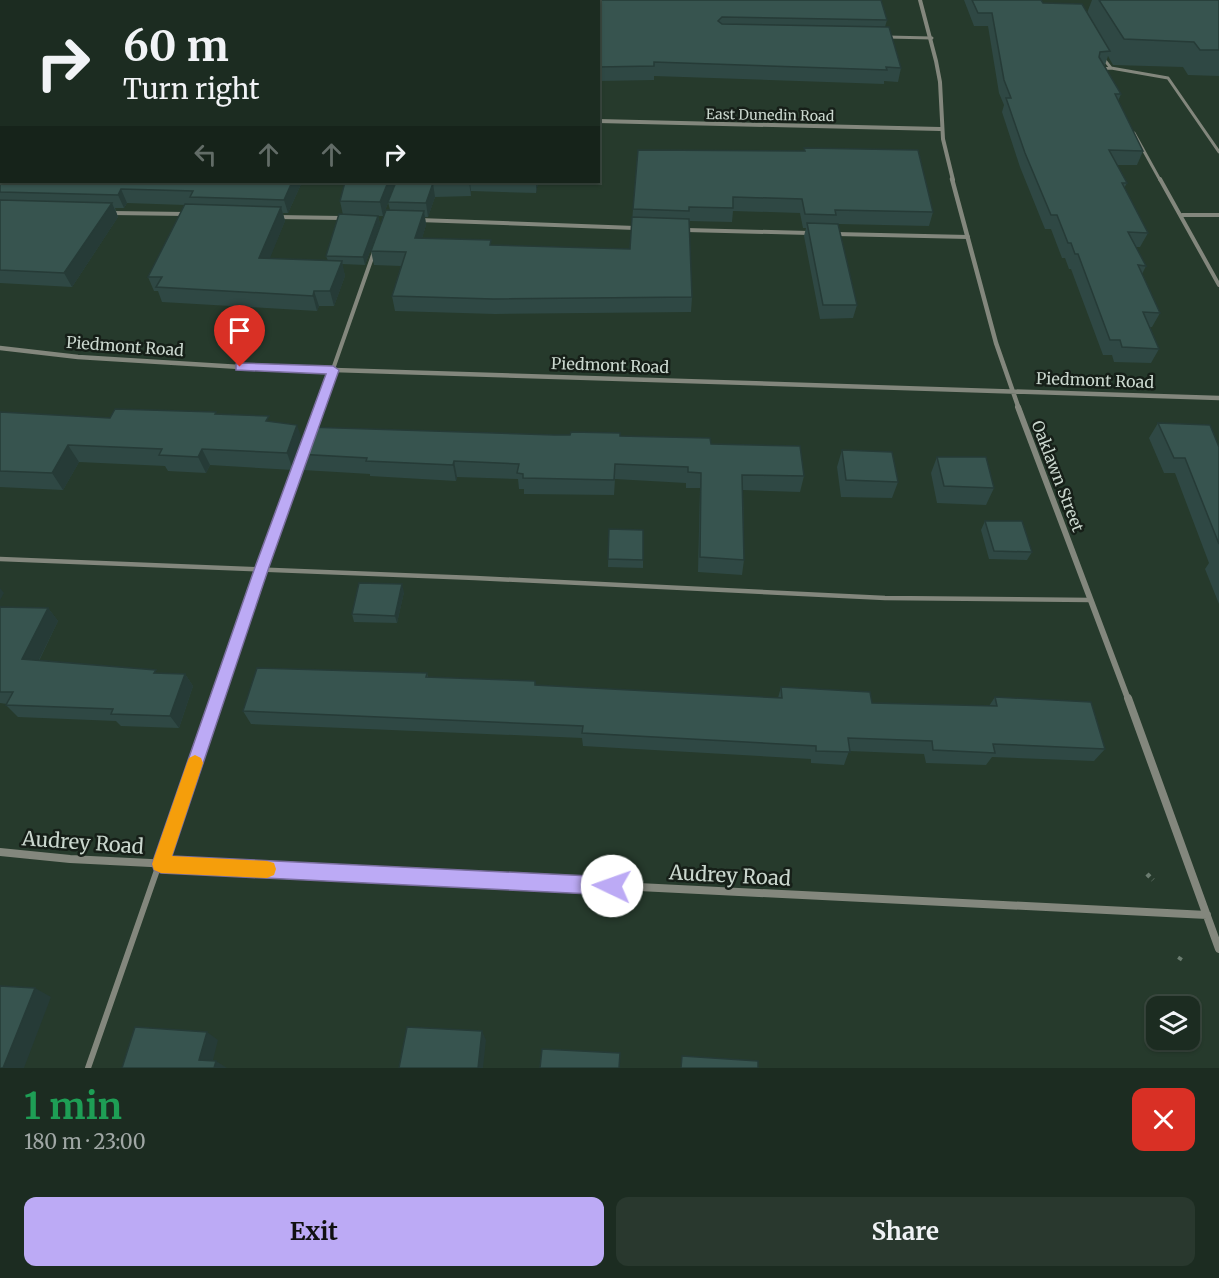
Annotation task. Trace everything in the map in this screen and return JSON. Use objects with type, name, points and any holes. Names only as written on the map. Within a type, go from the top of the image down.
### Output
[{"type":"street","name":"Oaklawn Street","points":[[920,0],[932,38],[940,84],[940,129],[1012,391],[1219,949]]},
{"type":"street","name":"East Dunedin Road","points":[[600,121],[940,129]]},
{"type":"street","name":"Piedmont Road","points":[[0,348],[78,357],[333,370],[1219,398]]},
{"type":"street","name":"Audrey Road","points":[[0,852],[70,860],[1207,915]]},
{"type":"lane","points":[[887,37],[932,38]]},
{"type":"lane","points":[[1099,51],[1111,68]]},
{"type":"lane","points":[[1102,78],[1096,69],[1111,68],[1168,78],[1219,152]]},
{"type":"lane","points":[[1131,127],[1219,285]]},
{"type":"lane","points":[[105,213],[196,215]]},
{"type":"lane","points":[[1182,215],[1219,215]]},
{"type":"lane","points":[[276,217],[343,218]]},
{"type":"lane","points":[[408,219],[639,228]]},
{"type":"lane","points":[[674,230],[813,233]]},
{"type":"lane","points":[[835,234],[968,237]]},
{"type":"lane","points":[[307,442],[378,241]]},
{"type":"lane","points":[[88,1068],[303,453]]},
{"type":"lane","points":[[0,559],[196,569],[409,575],[974,602],[1091,600]]},
{"type":"path","points":[[1147,874],[1153,880]]},
{"type":"building","points":[[600,0],[881,0],[887,20],[722,17],[718,21],[722,24],[889,27],[901,68],[886,67],[887,70],[654,62],[654,66],[600,67]]},
{"type":"building","points":[[972,0],[1041,0],[1043,3],[1082,4],[1110,51],[1100,52],[1099,57],[1121,94],[1115,94],[1143,151],[1109,150],[1127,183],[1122,183],[1148,233],[1128,232],[1146,266],[1138,265],[1160,313],[1143,312],[1159,349],[1122,347],[1120,340],[1110,340],[1078,254],[1075,254],[1071,243],[1068,243],[1057,215],[1051,215],[1025,153],[1006,98],[1011,98],[1004,80],[992,13],[978,13]]},
{"type":"building","points":[[1099,0],[1219,0],[1219,50],[1200,50],[1194,42],[1124,39]]},
{"type":"building","points":[[804,148],[918,150],[933,212],[835,210],[836,215],[805,214],[802,199],[733,197],[733,208],[689,207],[689,211],[633,209],[638,150],[805,151]]},
{"type":"building","points":[[0,183],[292,183],[284,200],[190,197],[193,191],[121,189],[118,195],[0,192]]},
{"type":"building","points":[[345,183],[388,183],[380,202],[340,201]]},
{"type":"building","points":[[396,183],[433,183],[426,203],[388,202]]},
{"type":"building","points":[[0,200],[112,203],[64,273],[0,270]]},
{"type":"building","points":[[185,204],[281,207],[259,258],[342,261],[330,291],[314,291],[313,296],[156,287],[162,277],[148,277]]},
{"type":"building","points":[[386,210],[424,211],[415,238],[491,240],[490,245],[630,249],[632,217],[689,219],[692,297],[493,299],[392,296],[406,252],[371,251]]},
{"type":"building","points":[[339,214],[378,216],[363,257],[326,256]]},
{"type":"building","points":[[807,223],[838,224],[857,305],[823,305]]},
{"type":"building","points":[[115,409],[269,416],[266,421],[297,425],[287,453],[202,449],[198,457],[159,455],[162,449],[68,445],[52,473],[0,471],[0,412],[110,418]]},
{"type":"building","points":[[1158,423],[1210,425],[1219,447],[1219,544],[1185,458],[1174,458]]},
{"type":"building","points":[[307,427],[555,435],[570,435],[571,432],[620,433],[620,436],[710,438],[711,444],[800,446],[804,476],[742,475],[744,560],[700,557],[701,473],[688,472],[688,467],[615,464],[614,480],[523,478],[523,474],[517,473],[519,464],[454,461],[453,465],[366,461],[367,458],[297,454]]},
{"type":"building","points":[[842,450],[892,452],[898,482],[846,480]]},
{"type":"building","points":[[937,457],[986,457],[994,488],[944,486]]},
{"type":"building","points":[[985,521],[1022,521],[1032,552],[994,551]]},
{"type":"building","points":[[609,529],[643,530],[643,560],[608,559]]},
{"type":"building","points":[[359,583],[402,584],[395,616],[352,614]]},
{"type":"building","points":[[0,607],[48,608],[22,659],[156,670],[154,673],[185,674],[170,716],[111,714],[113,709],[6,705],[13,692],[0,692]]},
{"type":"building","points":[[257,668],[427,673],[426,677],[535,681],[535,685],[782,698],[781,687],[870,692],[872,703],[997,706],[995,697],[1091,702],[1105,749],[993,744],[995,753],[933,750],[932,741],[848,738],[850,752],[816,751],[816,746],[582,733],[583,726],[243,711]]},
{"type":"building","points":[[0,986],[35,988],[3,1068],[0,1068]]},
{"type":"building","points":[[135,1027],[207,1032],[199,1060],[216,1061],[214,1068],[122,1068]]},
{"type":"building","points":[[407,1027],[482,1031],[478,1068],[399,1068]]},
{"type":"building","points":[[542,1049],[620,1053],[619,1068],[540,1068]]},
{"type":"building","points":[[682,1056],[758,1061],[758,1068],[681,1068]]},
{"type":"slow traffic","points":[[195,763],[161,864],[267,869]]},
{"type":"route","points":[[240,367],[333,370],[261,570],[161,864],[612,886]]}]
